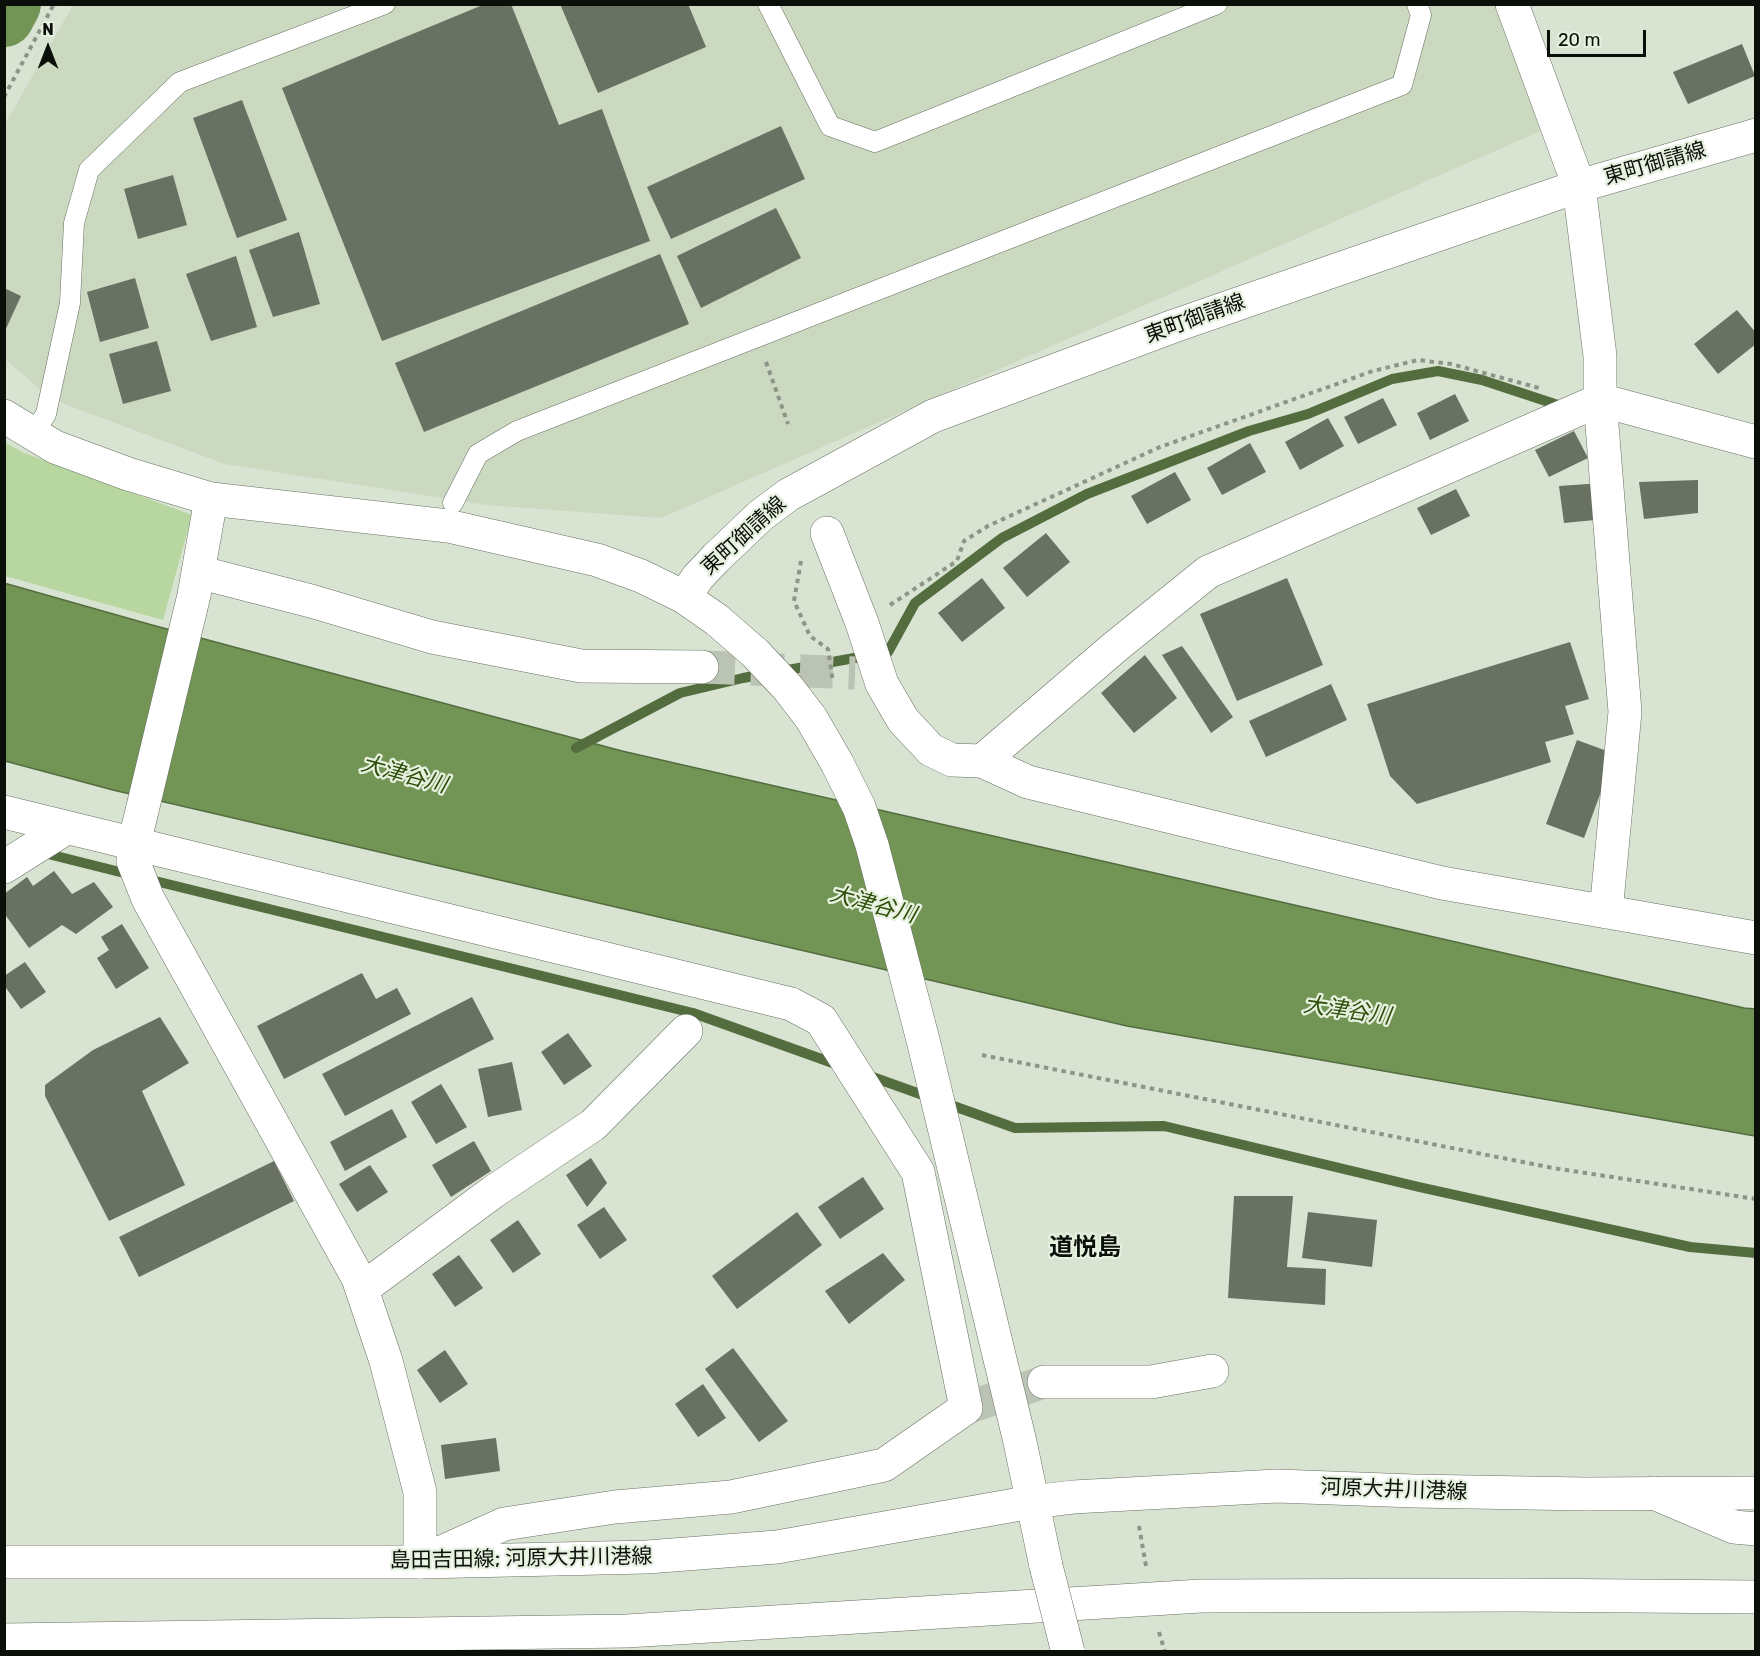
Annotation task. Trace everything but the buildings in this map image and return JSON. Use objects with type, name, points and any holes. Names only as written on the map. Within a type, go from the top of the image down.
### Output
[{"type":"street","points":[[1512,4],[1580,186],[1600,357],[1600,400],[1625,712],[1606,912]]},
{"type":"street","name":"東町御請線","points":[[684,597],[698,577],[716,558],[760,516],[788,495],[933,416],[1174,326],[1580,186],[1755,135]]},
{"type":"street","points":[[982,761],[1208,572],[1600,400],[1755,442]]},
{"type":"street","points":[[4,416],[55,447],[107,467],[211,499],[448,525],[597,560],[641,576],[684,597],[717,620],[756,653],[788,688],[811,718],[837,763],[859,807],[875,855],[1017,1431],[1046,1566],[1068,1652]]},
{"type":"street","points":[[4,813],[134,844],[791,1004],[821,1020],[918,1172],[966,1408],[884,1465],[731,1497],[615,1507],[504,1524],[420,1562],[420,1492],[386,1361],[358,1278],[148,899],[133,861],[134,844],[196,584],[211,499]]},
{"type":"street","points":[[827,533],[862,623],[867,674],[882,684],[903,720],[931,750],[952,760],[982,761],[1028,782],[1442,883],[1755,938]]},
{"type":"street","points":[[196,584],[311,601],[432,637],[581,666],[702,667]]},
{"type":"street","points":[[4,867],[66,828]]},
{"type":"street","points":[[362,1289],[493,1192],[593,1125],[686,1031]]},
{"type":"street","points":[[1044,1382],[1151,1382],[1212,1371]]},
{"type":"street","name":"河原大井川港線","points":[[1032,1502],[1277,1486],[1426,1491],[1755,1493]]},
{"type":"street","points":[[1654,1493],[1734,1527],[1755,1529]]},
{"type":"street","name":"島田吉田線; 河原大井川港線","points":[[4,1562],[420,1562],[646,1557],[777,1547],[1032,1502]]},
{"type":"street","points":[[4,1640],[627,1630],[687,1639],[1201,1596],[1755,1597]]},
{"type":"lane","points":[[33,434],[46,414],[49,403],[69,303],[74,223],[89,170],[180,82],[385,4]]},
{"type":"lane","points":[[768,4],[830,126],[875,142],[1217,4]]},
{"type":"lane","points":[[453,504],[478,454],[517,431],[1402,85],[1421,15],[1417,4]]},
{"type":"path","points":[[4,98],[54,4]]},
{"type":"path","points":[[757,338],[788,424]]},
{"type":"path","points":[[862,623],[957,561],[964,541],[988,525],[1160,447],[1373,371],[1418,360],[1451,364],[1549,390]]},
{"type":"path","points":[[982,1055],[1553,1168],[1755,1199]]},
{"type":"shaded area","points":[[73,5],[1497,5],[1545,129],[661,518],[487,505],[225,464],[51,399],[5,359],[5,124]]},
{"type":"shaded area","points":[[4,442],[24,453],[192,515],[163,620],[5,576]]},
{"type":"water","name":"大津谷川","points":[[4,583],[622,751],[1755,1009],[1755,1136],[1127,1026],[113,790],[5,761]]},
{"type":"waterway","points":[[4,17],[11,4]]},
{"type":"waterway","points":[[576,748],[680,693],[743,678],[888,652],[915,603],[1002,538],[1087,494],[1249,431],[1308,414],[1392,379],[1438,371],[1482,380],[1564,407]]},
{"type":"waterway","points":[[40,852],[132,875]]},
{"type":"waterway","points":[[147,879],[693,1013],[841,1066]]},
{"type":"waterway","points":[[867,1075],[1015,1128],[1164,1126],[1419,1187],[1690,1247],[1756,1253]]},
{"type":"tunnel","points":[[702,667],[855,673]]},
{"type":"tunnel","points":[[966,1408],[1044,1382]]},
{"type":"district","name":"道悦島","points":[[1085,1248]]}]
